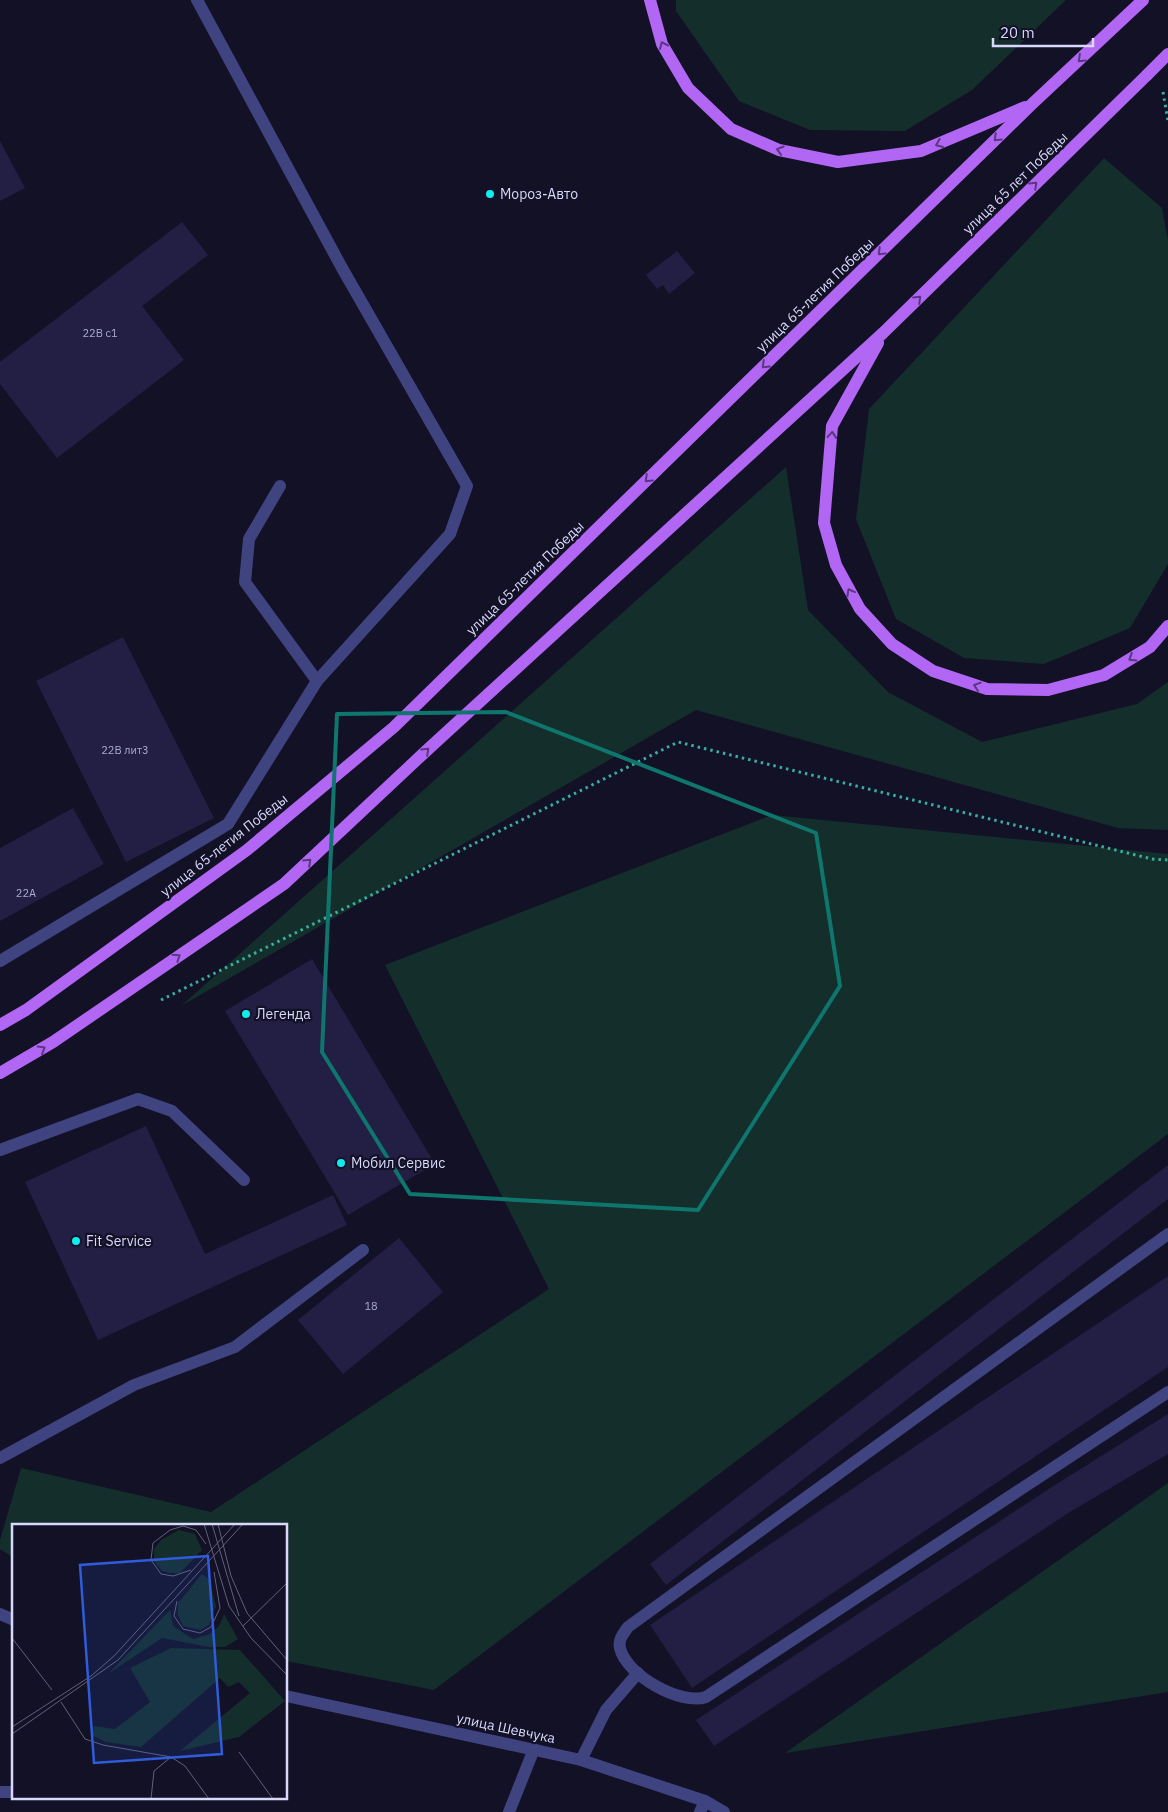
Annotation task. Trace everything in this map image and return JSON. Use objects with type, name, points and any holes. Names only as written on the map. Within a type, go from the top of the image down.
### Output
[{"type":"main road","points":[[650,0],[662,44],[688,88],[731,129],[779,150],[838,162],[921,152],[1032,104],[1143,0]]},
{"type":"main road","name":"улица 65 лет Победы","points":[[884,333],[1168,54]]},
{"type":"main road","name":"улица 65-летия Победы","points":[[0,1026],[26,1010],[247,850],[394,727],[1032,104]]},
{"type":"main road","points":[[884,333],[832,426],[824,523],[836,565],[860,609],[892,644],[933,671],[987,689],[1048,690],[1104,675],[1150,647],[1168,626]]},
{"type":"main road","points":[[0,1073],[53,1042],[284,884],[446,732],[884,333]]},
{"type":"street","points":[[0,961],[228,824],[317,681],[450,534],[467,486],[342,268],[197,0]]},
{"type":"street","points":[[280,486],[249,539],[244,582],[317,681]]},
{"type":"street","points":[[0,1150],[138,1099],[172,1110],[244,1180]]},
{"type":"street","points":[[1168,1234],[628,1627],[620,1637],[619,1647],[625,1659],[638,1673],[675,1696],[697,1700],[706,1697],[1168,1392]]},
{"type":"street","points":[[0,1458],[134,1385],[235,1347],[363,1250]]},
{"type":"street","points":[[0,1614],[12,1619]]},
{"type":"street","points":[[581,1760],[606,1710],[638,1673]]},
{"type":"street","name":"улица Шевчука","points":[[288,1696],[581,1760],[702,1807],[724,1812]]},
{"type":"street","points":[[509,1812],[534,1749]]},
{"type":"path","points":[[159,1000],[678,742],[1152,859],[1168,860]]},
{"type":"highlighted area","points":[[506,712],[816,833],[840,986],[698,1210],[410,1194],[322,1052],[337,714]]},
{"type":"green space","points":[[676,0],[1066,0],[972,90],[905,131],[810,130],[739,101],[676,11]]},
{"type":"green space","points":[[1104,158],[1162,208],[1168,240],[1168,564],[1130,628],[1044,664],[964,658],[896,619],[856,519],[869,409]]},
{"type":"green space","points":[[786,467],[808,610],[888,692],[982,742],[1137,704],[1168,682],[1168,830],[1118,828],[696,710],[181,1006]]},
{"type":"green space","points":[[772,815],[1168,854],[1168,1134],[434,1690],[288,1661],[288,1524],[12,1524],[12,1557],[0,1549],[0,1540],[21,1468],[211,1512],[549,1289],[385,965]]},
{"type":"green space","points":[[1168,1483],[1168,1692],[785,1753]]},
{"type":"building","points":[[0,141],[25,188],[0,201]]},
{"type":"building","points":[[182,222],[208,255],[142,306],[184,360],[57,458],[0,384],[0,362]]},
{"type":"building","points":[[677,251],[695,273],[669,294],[663,285],[657,289],[646,275]]},
{"type":"building","points":[[123,637],[214,818],[126,862],[36,681]]},
{"type":"building","points":[[73,808],[104,864],[0,921],[0,848]]},
{"type":"building","points":[[312,959],[435,1164],[348,1215],[225,1011]]},
{"type":"building","points":[[146,1126],[205,1254],[333,1195],[347,1225],[98,1340],[25,1182]]},
{"type":"building","points":[[1168,1165],[1168,1199],[666,1585],[650,1564]]},
{"type":"building","points":[[399,1238],[443,1292],[343,1374],[298,1320]]},
{"type":"building","points":[[1168,1276],[1168,1367],[692,1688],[650,1625]]},
{"type":"building","points":[[1168,1414],[1168,1454],[1070,1512],[714,1746],[696,1720],[1055,1485]]},
{"type":"place","name":"Мороз-Авто","points":[[490,194]]},
{"type":"place","name":"Легенда","points":[[246,1014]]},
{"type":"place","name":"Мобил Сервис","points":[[341,1163]]},
{"type":"place","name":"Fit Service","points":[[76,1241]]}]
